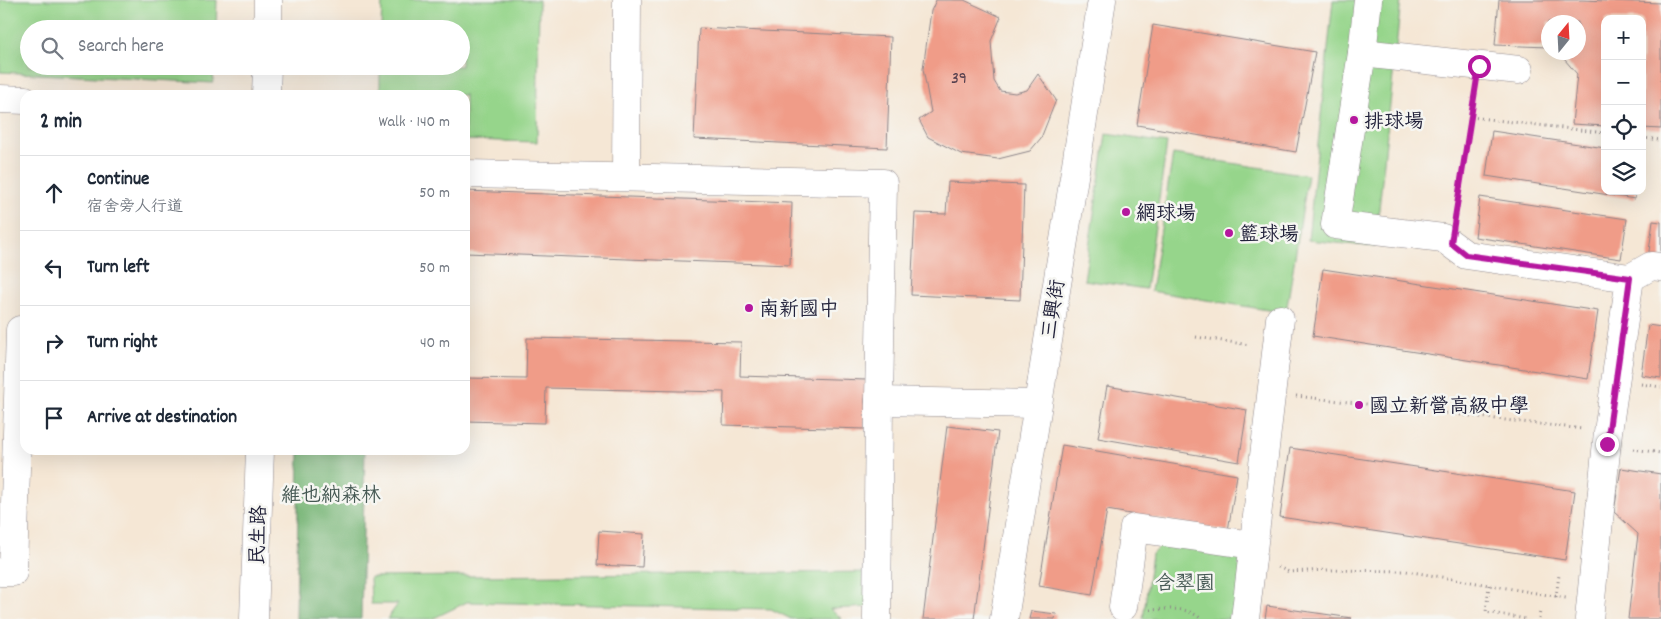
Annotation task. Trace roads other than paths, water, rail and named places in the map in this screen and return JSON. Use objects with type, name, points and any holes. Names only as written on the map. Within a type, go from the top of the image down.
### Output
[{"type":"street","points":[[268,0],[268,20]]},
{"type":"street","points":[[626,177],[627,0]]},
{"type":"street","name":"三興街","points":[[1004,619],[1102,0]]},
{"type":"street","points":[[1368,0],[1362,53],[1335,225],[1443,238],[1466,255],[1630,278],[1651,266],[1661,268]]},
{"type":"street","points":[[1362,53],[1519,70]]},
{"type":"street","points":[[266,90],[267,75]]},
{"type":"street","points":[[0,99],[20,100]]},
{"type":"street","points":[[470,174],[883,183],[877,619]]},
{"type":"street","points":[[1590,611],[1608,432],[1630,278]]},
{"type":"street","points":[[1245,619],[1280,319]]},
{"type":"street","points":[[0,572],[13,572],[15,330]]},
{"type":"street","points":[[879,401],[1037,404]]},
{"type":"street","name":"民生路","points":[[254,619],[260,455]]},
{"type":"street","points":[[1134,609],[1134,528],[1252,551]]},
{"type":"place","name":"排球場","points":[[1354,120]]},
{"type":"place","name":"網球場","points":[[1126,212]]},
{"type":"place","name":"籃球場","points":[[1229,233]]},
{"type":"place","name":"南新國中","points":[[749,308]]},
{"type":"place","name":"國立新營高級中學","points":[[1359,405]]},
{"type":"park label","name":"維也納森林","points":[[331,494]]},
{"type":"park label","name":"含翠園","points":[[1185,582]]}]
